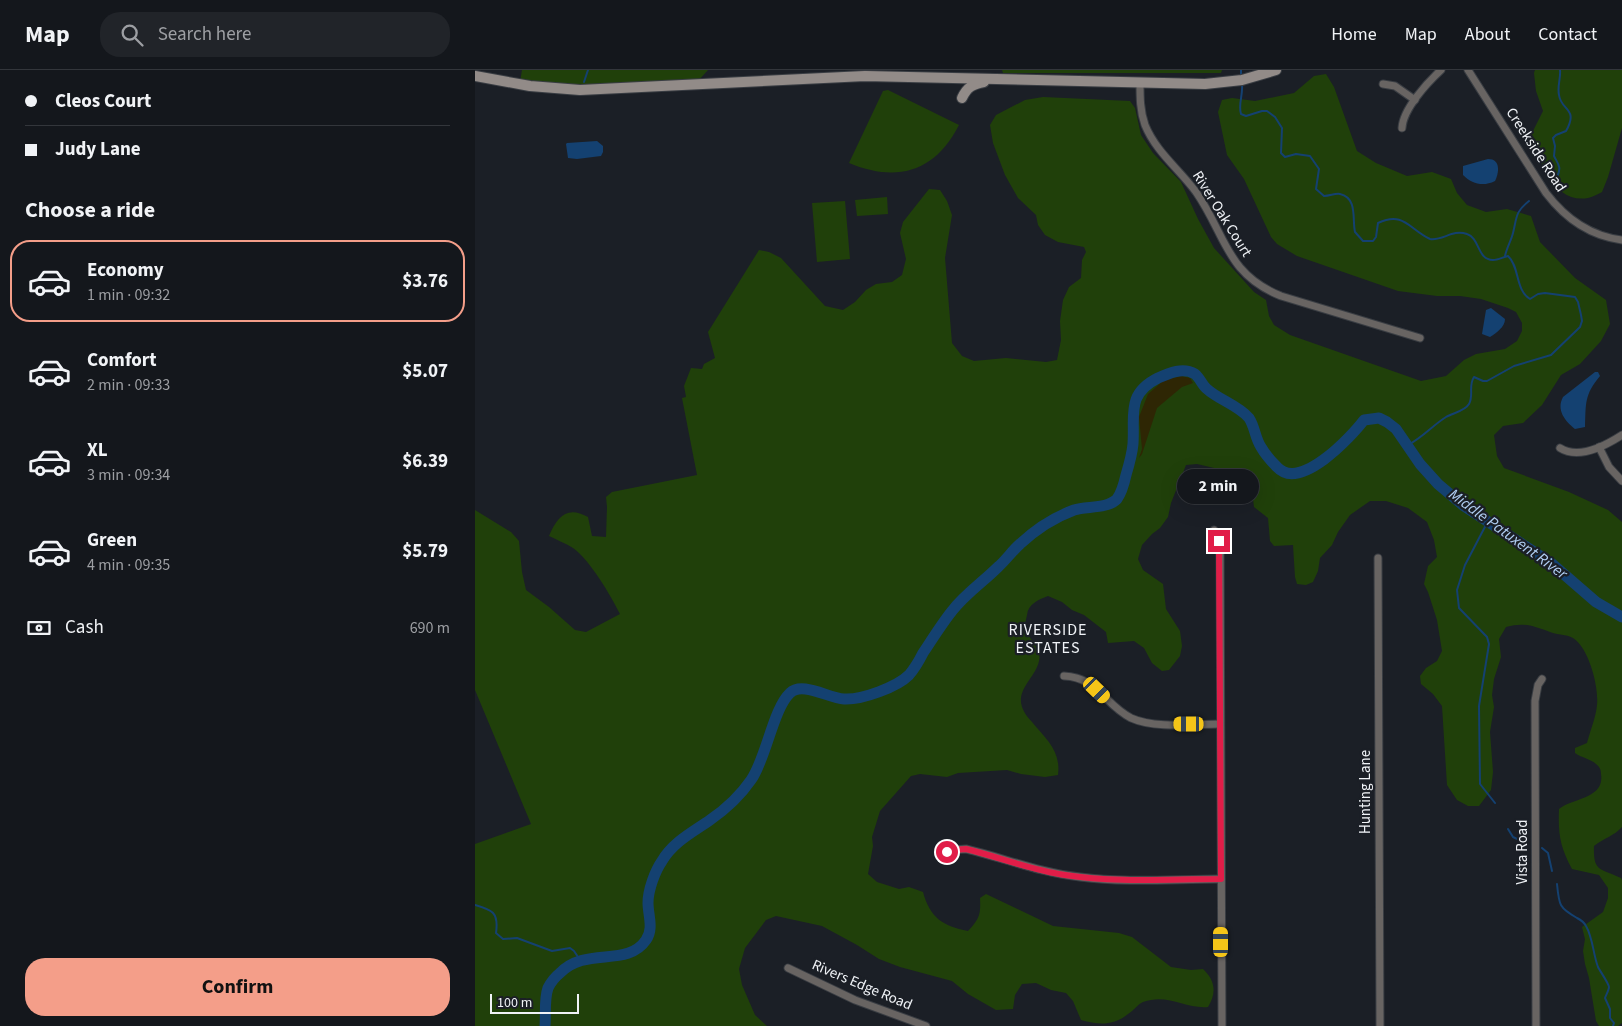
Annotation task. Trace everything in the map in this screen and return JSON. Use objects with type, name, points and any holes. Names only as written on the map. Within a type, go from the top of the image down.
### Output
[{"type":"main road","points":[[475,76],[530,86],[580,90],[841,76],[1205,84],[1250,78],[1276,70]]},
{"type":"main road","points":[[935,78],[955,85],[959,89],[962,98],[971,86],[995,79]]},
{"type":"street","points":[[1403,128],[1405,116],[1415,100],[1441,70]]},
{"type":"street","name":"Creekside Road","points":[[1468,70],[1554,204],[1573,221],[1585,228],[1599,235],[1622,240]]},
{"type":"street","name":"River Oak Court","points":[[1140,83],[1142,116],[1150,136],[1197,194],[1227,250],[1250,279],[1281,296],[1420,338]]},
{"type":"street","points":[[1383,84],[1395,86],[1415,100]]},
{"type":"street","points":[[1560,448],[1565,451],[1579,452],[1599,447],[1622,435]]},
{"type":"street","points":[[1599,447],[1609,466],[1622,481]]},
{"type":"street","points":[[1214,530],[1220,548],[1222,1026]]},
{"type":"street","name":"Hunting Lane","points":[[1378,558],[1379,1026]]},
{"type":"street","points":[[1064,676],[1079,677],[1085,680],[1119,710],[1140,721],[1157,724],[1220,724]]},
{"type":"street","name":"Vista Road","points":[[1536,1026],[1535,701],[1538,686],[1542,679]]},
{"type":"street","points":[[947,852],[966,849],[1046,871],[1080,877],[1114,879],[1221,879]]},
{"type":"street","name":"Rivers Edge Road","points":[[788,968],[906,1022],[926,1026]]},
{"type":"green space","points":[[522,70],[708,70],[698,81],[599,86],[520,82]]},
{"type":"green space","points":[[1002,70],[1222,70],[1221,73],[1003,73]]},
{"type":"green space","points":[[1535,70],[1622,70],[1622,128],[1602,192],[1588,198],[1576,198],[1566,195],[1550,179],[1544,169],[1530,137],[1543,111],[1536,91]]},
{"type":"green space","points":[[1326,74],[1334,87],[1357,151],[1376,163],[1407,176],[1432,172],[1451,179],[1457,193],[1467,205],[1486,212],[1507,209],[1531,216],[1540,242],[1575,278],[1606,300],[1610,324],[1601,341],[1580,364],[1561,375],[1542,405],[1523,423],[1503,426],[1494,435],[1497,456],[1504,468],[1569,492],[1608,510],[1622,522],[1622,827],[1616,833],[1594,846],[1594,854],[1599,868],[1622,880],[1622,1023],[1618,1026],[1599,1026],[1596,1021],[1583,951],[1585,939],[1582,927],[1603,912],[1608,898],[1608,888],[1599,875],[1572,869],[1562,847],[1559,826],[1559,809],[1593,793],[1601,782],[1601,771],[1598,766],[1575,753],[1575,748],[1587,743],[1597,705],[1592,668],[1579,643],[1573,638],[1533,626],[1518,625],[1506,627],[1499,639],[1501,657],[1494,679],[1492,695],[1494,707],[1490,732],[1493,772],[1491,790],[1479,806],[1468,806],[1457,800],[1447,785],[1442,706],[1433,694],[1421,684],[1420,676],[1426,668],[1437,661],[1442,651],[1437,620],[1424,584],[1428,566],[1437,557],[1434,540],[1427,522],[1408,508],[1386,501],[1370,501],[1350,515],[1338,532],[1332,545],[1320,558],[1318,571],[1313,582],[1306,585],[1297,584],[1293,545],[1274,546],[1270,541],[1268,518],[1254,507],[1251,483],[1244,475],[1197,464],[1186,465],[1171,503],[1168,517],[1160,528],[1142,545],[1138,559],[1143,570],[1163,584],[1166,609],[1180,631],[1182,646],[1180,656],[1169,670],[1162,671],[1152,663],[1144,648],[1134,641],[1108,643],[1106,632],[1084,615],[1072,610],[1062,602],[1048,596],[1034,603],[1029,608],[1025,627],[1039,653],[1039,661],[1024,689],[1021,701],[1026,715],[1048,740],[1055,752],[1058,775],[1045,777],[1007,770],[958,773],[947,777],[920,774],[911,776],[880,811],[872,837],[873,846],[868,874],[877,882],[899,889],[909,887],[923,892],[929,908],[934,914],[945,923],[959,929],[968,931],[975,923],[980,913],[980,898],[986,894],[1053,926],[1119,933],[1132,937],[1171,967],[1191,970],[1203,969],[1212,982],[1214,992],[1208,1007],[1192,1006],[1160,999],[1152,1000],[1141,1003],[1117,1021],[1094,1023],[1081,1020],[1073,1001],[1066,993],[1051,990],[1036,983],[1022,984],[1015,995],[1013,1009],[996,1010],[968,994],[952,981],[900,967],[879,959],[822,926],[776,916],[766,920],[745,948],[739,969],[742,985],[755,1015],[767,1026],[475,1026],[475,844],[531,824],[475,690],[475,510],[511,532],[519,541],[526,590],[575,630],[586,632],[620,614],[606,588],[580,554],[573,548],[549,536],[559,518],[574,512],[581,514],[588,517],[592,536],[606,537],[606,497],[612,492],[697,475],[682,398],[686,397],[684,386],[691,368],[702,369],[704,364],[715,358],[708,332],[759,250],[769,252],[781,258],[825,306],[843,310],[876,284],[892,282],[902,275],[906,259],[900,233],[903,222],[929,189],[940,190],[947,201],[952,215],[945,258],[952,343],[962,356],[974,361],[1006,358],[1046,362],[1057,360],[1061,340],[1060,321],[1063,300],[1069,287],[1081,278],[1082,260],[1086,252],[1084,247],[1058,242],[1045,235],[1038,225],[1036,215],[1018,198],[1005,175],[993,143],[990,125],[996,115],[1025,100],[1043,97],[1130,101],[1135,108],[1141,135],[1153,153],[1181,182],[1214,248],[1254,292],[1266,300],[1269,316],[1274,325],[1290,335],[1421,381],[1446,376],[1464,360],[1476,354],[1505,349],[1517,341],[1522,331],[1522,323],[1516,312],[1508,308],[1481,299],[1398,291],[1297,256],[1277,244],[1271,237],[1244,179],[1227,155],[1218,112],[1222,100],[1232,98],[1255,101],[1294,93],[1314,76]]},
{"type":"green space","points":[[888,90],[959,125],[938,154],[926,163],[913,169],[899,172],[883,172],[849,163],[883,91]]},
{"type":"green space","points":[[887,197],[888,214],[857,216],[855,200]]},
{"type":"green space","points":[[845,201],[850,259],[817,262],[812,203]]},
{"type":"sand","points":[[1181,376],[1190,378],[1193,383],[1182,387],[1157,408],[1139,458],[1142,449],[1139,417],[1148,394],[1164,380]]},
{"type":"water","points":[[597,141],[603,146],[601,156],[577,159],[568,158],[567,143]]},
{"type":"water","points":[[1488,159],[1495,161],[1498,167],[1495,181],[1478,184],[1470,181],[1463,175],[1463,166]]},
{"type":"water","points":[[1491,308],[1505,319],[1505,322],[1490,337],[1482,334],[1486,310]]},
{"type":"water","points":[[1595,372],[1598,372],[1600,376],[1588,394],[1585,427],[1575,429],[1563,415],[1561,402],[1563,397]]},
{"type":"waterway","points":[[584,82],[588,70]]},
{"type":"waterway","points":[[1241,70],[1241,78]]},
{"type":"waterway","points":[[1557,177],[1559,168],[1554,156],[1555,146],[1553,138],[1566,131],[1571,118],[1568,110],[1560,100],[1558,88],[1560,70]]},
{"type":"waterway","points":[[1242,85],[1241,114],[1246,116],[1267,111],[1275,117],[1282,128],[1281,153],[1285,157],[1296,154],[1310,156],[1319,169],[1316,189],[1324,196],[1340,194],[1350,200],[1355,232],[1363,241],[1373,241],[1376,237],[1378,223],[1394,219],[1406,223],[1430,239],[1457,233],[1467,234],[1471,236],[1481,253],[1488,259],[1495,260],[1508,256],[1512,261],[1522,290],[1530,299],[1538,294],[1545,293],[1575,297],[1578,302],[1582,321],[1580,327],[1551,355],[1514,366],[1487,381],[1474,377],[1471,384],[1469,404],[1462,410],[1446,417],[1408,445]]},
{"type":"waterway","points":[[1505,256],[1517,215],[1521,208],[1529,201]]},
{"type":"waterway","name":"Middle Patuxent River","points":[[545,1026],[548,988],[558,975],[570,965],[582,960],[628,953],[638,948],[646,940],[650,931],[649,892],[659,865],[672,848],[722,811],[747,786],[761,760],[779,710],[790,693],[795,690],[808,689],[838,698],[851,699],[888,688],[909,675],[948,615],[1026,539],[1045,524],[1060,516],[1074,510],[1108,504],[1117,499],[1123,488],[1132,452],[1133,415],[1137,398],[1148,384],[1167,374],[1181,371],[1195,374],[1212,393],[1245,413],[1251,421],[1259,444],[1264,452],[1277,467],[1287,473],[1298,473],[1311,468],[1337,449],[1364,420],[1379,418],[1387,422],[1396,429],[1420,464],[1438,484],[1464,506],[1551,563],[1596,602],[1622,617]]},
{"type":"waterway","points":[[1488,521],[1465,565],[1457,590],[1459,608],[1487,637],[1489,644],[1479,706],[1480,784],[1495,803]]},
{"type":"waterway","points":[[1508,829],[1513,837],[1527,844]]},
{"type":"waterway","points":[[1542,848],[1548,853],[1552,871]]},
{"type":"waterway","points":[[1557,884],[1561,905],[1583,922],[1592,941],[1598,967],[1609,985],[1605,998],[1610,1009],[1610,1018],[1614,1023],[1613,1026]]},
{"type":"waterway","points":[[475,905],[493,913],[497,926],[496,933],[503,939],[517,938],[552,951],[570,948],[580,960]]},
{"type":"district","name":"RIVERSIDE ESTATES","points":[[1048,639]]},
{"type":"route","points":[[947,852],[966,849],[1063,875],[1097,879],[1221,879],[1219,541]]}]
